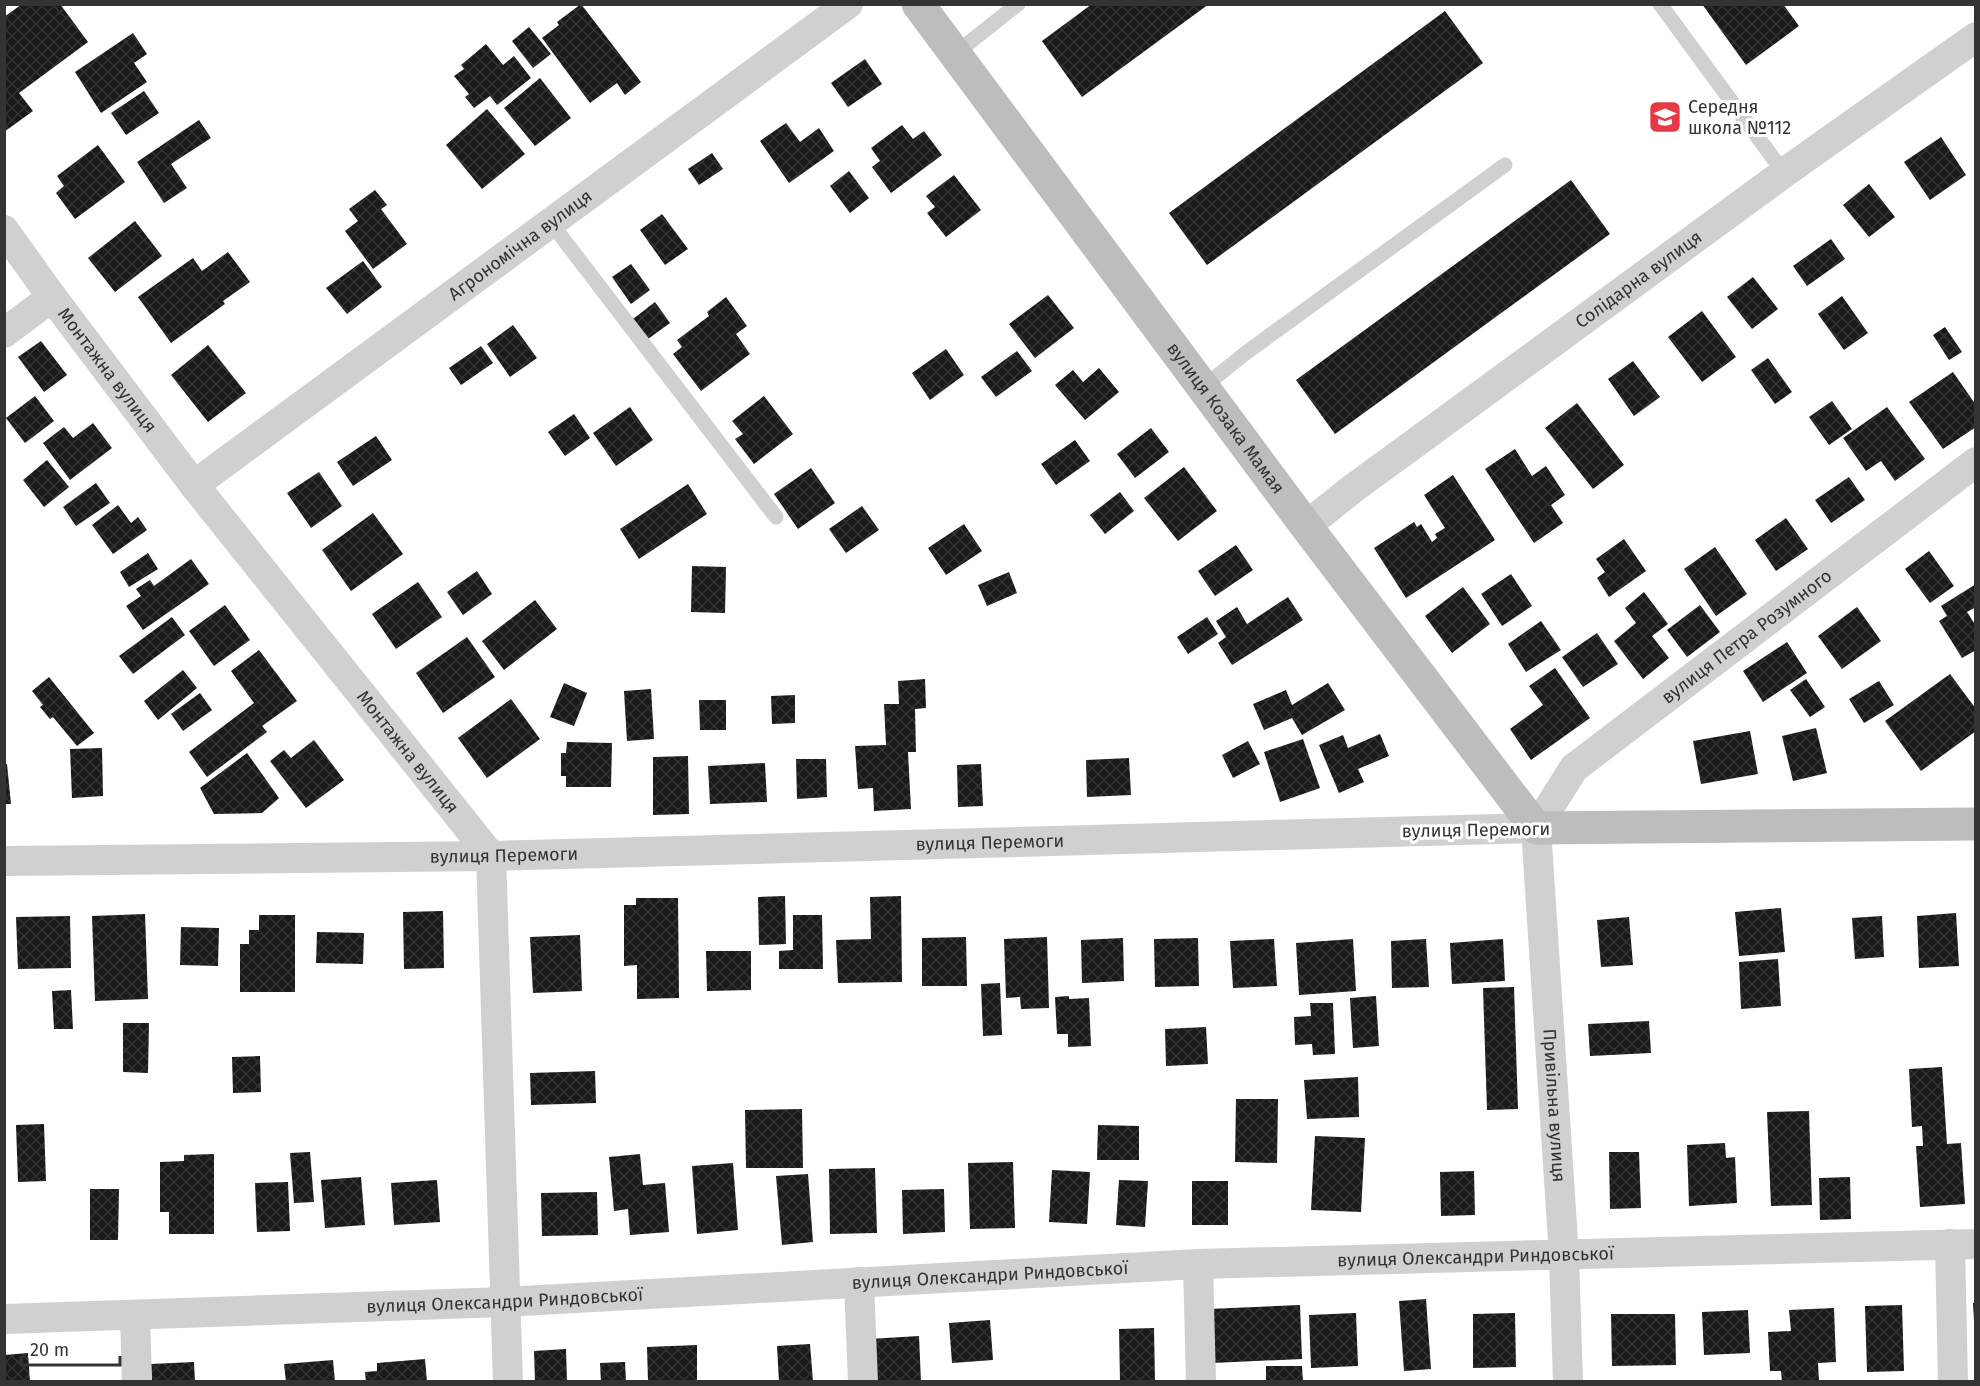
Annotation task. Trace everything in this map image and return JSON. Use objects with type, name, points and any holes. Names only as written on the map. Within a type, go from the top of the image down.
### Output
[{"type":"street","name":"Агрономічна вулиця","points":[[194,485],[848,4]]},
{"type":"street","name":"вулиця Козака Мамая","points":[[918,4],[1202,388],[1536,828]]},
{"type":"street","name":"Солідарна вулиця","points":[[1306,526],[1351,490],[1784,173],[1976,37]]},
{"type":"street","name":"Монтажна вулиця","points":[[4,230],[194,485],[491,856]]},
{"type":"street","points":[[4,333],[52,297]]},
{"type":"street","name":"вулиця Петра Розумного","points":[[1536,828],[1574,768],[1976,462]]},
{"type":"street","name":"вулиця Перемоги","points":[[4,861],[491,856],[1536,828],[1974,819]]},
{"type":"street","name":"Привільна вулиця","points":[[1536,828],[1564,1256],[1568,1382]]},
{"type":"street","points":[[491,856],[508,1382]]},
{"type":"street","points":[[1953,1382],[1963,1244]]},
{"type":"street","name":"вулиця Олександри Риндовської","points":[[4,1319],[505,1302],[1198,1264],[1963,1244]]},
{"type":"street","points":[[1198,1264],[1201,1382]]},
{"type":"street","points":[[859,1282],[863,1382]]},
{"type":"street","points":[[135,1316],[138,1382]]},
{"type":"lane","points":[[956,53],[1018,4]]},
{"type":"lane","points":[[1660,4],[1784,173]]},
{"type":"lane","points":[[1202,388],[1247,352],[1505,165]]},
{"type":"lane","points":[[551,223],[776,517]]},
{"type":"building","points":[[22,4],[60,4],[88,42],[19,93],[33,111],[4,132],[4,17]]},
{"type":"building","points":[[581,4],[641,82],[625,95],[617,83],[590,103],[542,38],[559,25],[557,22]]},
{"type":"building","points":[[1092,4],[1209,4],[1082,97],[1042,41]]},
{"type":"building","points":[[1702,4],[1783,4],[1799,26],[1746,65]]},
{"type":"building","points":[[1445,11],[1483,63],[1207,265],[1169,213]]},
{"type":"building","points":[[529,27],[551,54],[533,68],[512,41]]},
{"type":"building","points":[[133,33],[147,54],[134,63],[147,82],[101,113],[75,72]]},
{"type":"building","points":[[486,44],[503,65],[514,56],[531,78],[497,105],[490,96],[474,108],[465,97],[469,94],[454,76],[464,69],[461,65]]},
{"type":"building","points":[[865,59],[882,84],[848,107],[831,83]]},
{"type":"building","points":[[540,78],[571,118],[535,146],[504,108]]},
{"type":"building","points":[[144,91],[159,113],[126,135],[111,113]]},
{"type":"building","points":[[487,109],[525,154],[482,189],[446,145]]},
{"type":"building","points":[[199,120],[211,138],[171,164],[187,188],[164,203],[137,162]]},
{"type":"building","points":[[786,123],[800,142],[819,128],[834,151],[789,183],[760,141]]},
{"type":"building","points":[[902,125],[913,139],[924,131],[942,155],[891,193],[872,167],[880,161],[871,148]]},
{"type":"building","points":[[1941,137],[1966,175],[1930,200],[1904,162]]},
{"type":"building","points":[[98,145],[125,182],[75,219],[56,193],[64,186],[57,176]]},
{"type":"building","points":[[712,153],[723,169],[699,185],[688,169]]},
{"type":"building","points":[[849,171],[869,198],[850,213],[830,186]]},
{"type":"building","points":[[954,175],[981,210],[946,237],[927,213],[935,207],[926,196]]},
{"type":"building","points":[[1571,180],[1610,234],[1335,434],[1296,380]]},
{"type":"building","points":[[1869,184],[1895,217],[1869,237],[1843,205]]},
{"type":"building","points":[[375,190],[387,205],[381,209],[407,244],[373,269],[345,231],[358,221],[349,209]]},
{"type":"building","points":[[662,214],[688,249],[665,265],[640,230]]},
{"type":"building","points":[[135,221],[162,256],[115,292],[88,258]]},
{"type":"building","points":[[1831,239],[1845,259],[1807,286],[1793,266]]},
{"type":"building","points":[[228,252],[250,282],[223,301],[225,304],[171,343],[138,297],[193,258],[202,271]]},
{"type":"building","points":[[363,261],[382,287],[347,314],[326,288]]},
{"type":"building","points":[[631,264],[650,290],[631,304],[612,277]]},
{"type":"building","points":[[1753,277],[1778,309],[1752,329],[1727,297]]},
{"type":"building","points":[[1048,295],[1074,328],[1035,358],[1009,324]]},
{"type":"building","points":[[1842,296],[1868,333],[1844,350],[1818,314]]},
{"type":"building","points":[[726,297],[747,326],[736,334],[750,354],[701,391],[673,354],[682,347],[677,340],[709,316],[707,312]]},
{"type":"building","points":[[655,302],[670,323],[648,339],[633,319]]},
{"type":"building","points":[[1702,311],[1736,357],[1702,382],[1668,337]]},
{"type":"building","points":[[513,325],[537,358],[510,377],[487,344]]},
{"type":"building","points":[[1945,327],[1962,352],[1949,360],[1933,335]]},
{"type":"building","points":[[41,341],[67,375],[44,392],[18,357]]},
{"type":"building","points":[[208,345],[246,393],[208,422],[171,375]]},
{"type":"building","points":[[481,346],[493,363],[461,385],[449,368]]},
{"type":"building","points":[[946,349],[964,375],[930,400],[912,373]]},
{"type":"building","points":[[1017,351],[1032,371],[996,397],[981,377]]},
{"type":"building","points":[[1768,358],[1792,392],[1775,404],[1751,370]]},
{"type":"building","points":[[1633,361],[1660,397],[1634,416],[1608,379]]},
{"type":"building","points":[[1099,368],[1119,392],[1085,420],[1055,385],[1073,370],[1083,382]]},
{"type":"building","points":[[1953,372],[1976,405],[1976,427],[1943,449],[1909,402]]},
{"type":"building","points":[[35,396],[54,421],[25,443],[6,418]]},
{"type":"building","points":[[764,396],[793,434],[754,464],[735,439],[743,434],[732,421]]},
{"type":"building","points":[[1832,401],[1852,429],[1829,445],[1809,417]]},
{"type":"building","points":[[1577,403],[1624,465],[1593,489],[1545,428]]},
{"type":"building","points":[[630,407],[653,440],[616,466],[593,433]]},
{"type":"building","points":[[1887,407],[1925,459],[1895,481],[1881,461],[1866,471],[1843,438]]},
{"type":"building","points":[[574,414],[590,438],[565,456],[548,432]]},
{"type":"building","points":[[93,423],[112,448],[70,480],[43,443],[64,427],[73,438]]},
{"type":"building","points":[[1151,428],[1169,452],[1135,478],[1117,454]]},
{"type":"building","points":[[376,436],[392,460],[353,486],[337,462]]},
{"type":"building","points":[[1075,440],[1090,461],[1056,485],[1041,464]]},
{"type":"building","points":[[1515,449],[1532,476],[1546,466],[1565,495],[1551,505],[1563,523],[1534,543],[1485,469]]},
{"type":"building","points":[[47,460],[69,487],[44,507],[23,480]]},
{"type":"building","points":[[1184,467],[1217,511],[1178,541],[1144,498]]},
{"type":"building","points":[[811,468],[835,503],[798,529],[774,494]]},
{"type":"building","points":[[319,472],[342,506],[311,528],[287,493]]},
{"type":"building","points":[[1453,475],[1495,540],[1406,598],[1374,548],[1414,522],[1417,527],[1421,524],[1432,542],[1437,538],[1435,534],[1445,528],[1424,495]]},
{"type":"building","points":[[1849,477],[1865,500],[1831,523],[1815,500]]},
{"type":"building","points":[[96,483],[110,503],[76,526],[63,507]]},
{"type":"building","points":[[688,484],[707,514],[639,559],[620,529]]},
{"type":"building","points":[[1120,492],[1134,511],[1105,534],[1090,515]]},
{"type":"building","points":[[118,505],[131,523],[138,517],[147,530],[113,554],[92,525]]},
{"type":"building","points":[[862,506],[879,530],[846,553],[829,529]]},
{"type":"building","points":[[373,513],[403,554],[351,591],[322,550]]},
{"type":"building","points":[[1786,518],[1808,549],[1776,571],[1755,540]]},
{"type":"building","points":[[964,524],[982,551],[946,575],[928,548]]},
{"type":"building","points":[[1624,539],[1646,571],[1609,597],[1597,578],[1605,572],[1596,559]]},
{"type":"building","points":[[1236,545],[1253,570],[1215,596],[1198,571]]},
{"type":"building","points":[[1715,547],[1747,594],[1716,616],[1684,569]]},
{"type":"building","points":[[1929,551],[1954,586],[1930,603],[1905,569]]},
{"type":"building","points":[[148,553],[158,569],[129,587],[120,572]]},
{"type":"building","points":[[191,559],[209,584],[143,630],[126,606],[141,596],[136,589],[150,580],[154,586]]},
{"type":"building","points":[[692,566],[726,567],[725,613],[691,612]]},
{"type":"building","points":[[477,571],[492,594],[463,615],[447,592]]},
{"type":"building","points":[[1009,572],[1017,593],[987,606],[978,585]]},
{"type":"building","points":[[1511,574],[1532,606],[1502,626],[1481,594]]},
{"type":"building","points":[[418,582],[442,617],[396,649],[372,614]]},
{"type":"building","points":[[1976,584],[1976,607],[1967,612],[1976,626],[1976,650],[1962,658],[1939,621],[1947,616],[1941,606]]},
{"type":"building","points":[[1463,587],[1490,624],[1452,653],[1425,616]]},
{"type":"building","points":[[1644,592],[1668,624],[1652,636],[1669,658],[1643,679],[1614,641],[1636,623],[1625,608]]},
{"type":"building","points":[[1288,597],[1303,620],[1232,665],[1218,643],[1226,637],[1216,621],[1237,607],[1247,624]]},
{"type":"building","points":[[535,600],[557,629],[504,670],[482,641]]},
{"type":"building","points":[[225,605],[250,640],[214,666],[189,631]]},
{"type":"building","points":[[1700,605],[1720,632],[1687,657],[1667,630]]},
{"type":"building","points":[[1857,607],[1881,641],[1842,669],[1818,636]]},
{"type":"building","points":[[172,617],[185,635],[133,674],[119,656]]},
{"type":"building","points":[[1207,617],[1218,634],[1188,654],[1177,637]]},
{"type":"building","points":[[1541,621],[1561,650],[1526,672],[1508,644]]},
{"type":"building","points":[[1597,633],[1618,664],[1583,687],[1562,657]]},
{"type":"building","points":[[467,637],[495,677],[443,713],[416,673]]},
{"type":"building","points":[[1787,642],[1807,673],[1763,702],[1743,671]]},
{"type":"building","points":[[259,650],[297,701],[262,726],[267,732],[207,777],[189,752],[254,703],[231,671]]},
{"type":"building","points":[[1555,668],[1590,718],[1531,760],[1510,729],[1543,705],[1529,686]]},
{"type":"building","points":[[183,670],[197,688],[158,720],[144,701]]},
{"type":"building","points":[[1950,674],[1976,709],[1976,731],[1921,771],[1885,721]]},
{"type":"building","points":[[49,677],[94,733],[77,746],[53,717],[50,719],[40,707],[43,705],[32,691]]},
{"type":"building","points":[[925,679],[926,708],[915,709],[916,752],[908,752],[911,809],[874,811],[873,788],[858,789],[855,746],[886,745],[884,704],[899,704],[898,681]]},
{"type":"building","points":[[1806,679],[1825,707],[1810,717],[1790,690]]},
{"type":"building","points":[[1879,681],[1894,705],[1864,723],[1849,699]]},
{"type":"building","points":[[564,683],[587,693],[574,726],[550,717]]},
{"type":"building","points":[[1328,683],[1345,710],[1302,735],[1292,718],[1264,730],[1253,704],[1286,690],[1292,705]]},
{"type":"building","points":[[651,689],[654,739],[627,741],[624,691]]},
{"type":"building","points":[[200,693],[212,710],[183,731],[171,714]]},
{"type":"building","points":[[795,695],[795,723],[772,724],[771,696]]},
{"type":"building","points":[[511,699],[540,739],[487,778],[458,738]]},
{"type":"building","points":[[699,700],[726,700],[726,730],[700,730]]},
{"type":"building","points":[[1816,728],[1827,773],[1793,781],[1782,736]]},
{"type":"building","points":[[1750,731],[1758,774],[1701,784],[1693,741]]},
{"type":"building","points":[[1380,734],[1389,756],[1358,769],[1364,782],[1339,793],[1319,745],[1343,735],[1348,748]]},
{"type":"building","points":[[1303,739],[1320,788],[1280,802],[1264,752]]},
{"type":"building","points":[[314,740],[344,780],[306,808],[270,761],[284,750],[291,758]]},
{"type":"building","points":[[1248,741],[1260,764],[1233,778],[1222,755]]},
{"type":"building","points":[[567,742],[612,743],[611,787],[566,787],[566,776],[561,776],[561,753],[566,753]]},
{"type":"building","points":[[102,748],[103,796],[72,798],[70,749]]},
{"type":"building","points":[[247,753],[279,798],[262,813],[214,814],[200,788]]},
{"type":"building","points":[[688,756],[689,814],[653,815],[653,757]]},
{"type":"building","points":[[1129,758],[1131,795],[1087,797],[1086,760]]},
{"type":"building","points":[[796,759],[826,759],[827,797],[797,799]]},
{"type":"building","points":[[765,763],[767,802],[710,804],[708,766]]},
{"type":"building","points":[[4,764],[7,764],[11,804],[4,804]]},
{"type":"building","points":[[981,764],[983,806],[958,807],[957,765]]},
{"type":"building","points":[[785,896],[786,944],[759,945],[758,897]]},
{"type":"building","points":[[901,896],[902,982],[838,983],[836,940],[871,939],[870,897]]},
{"type":"building","points":[[636,898],[678,898],[679,998],[637,999],[637,965],[624,966],[624,905],[636,905]]},
{"type":"building","points":[[1781,908],[1785,952],[1739,956],[1735,912]]},
{"type":"building","points":[[443,911],[444,968],[404,969],[403,912]]},
{"type":"building","points":[[1956,913],[1959,966],[1919,968],[1917,916]]},
{"type":"building","points":[[145,914],[148,999],[95,1001],[92,916]]},
{"type":"building","points":[[259,915],[295,915],[295,992],[240,992],[240,944],[249,944],[249,930],[259,930]]},
{"type":"building","points":[[793,915],[822,915],[823,969],[779,969],[779,951],[793,950]]},
{"type":"building","points":[[70,916],[71,968],[18,969],[16,917]]},
{"type":"building","points":[[1882,916],[1884,957],[1855,959],[1852,918]]},
{"type":"building","points":[[1629,917],[1633,965],[1601,967],[1597,920]]},
{"type":"building","points":[[181,927],[219,928],[218,966],[180,965]]},
{"type":"building","points":[[317,932],[364,933],[363,964],[316,963]]},
{"type":"building","points":[[580,935],[582,991],[533,993],[530,937]]},
{"type":"building","points":[[966,937],[967,986],[922,986],[922,938]]},
{"type":"building","points":[[1047,937],[1049,1008],[1021,1009],[1020,997],[1006,998],[1004,939]]},
{"type":"building","points":[[1123,938],[1124,981],[1082,983],[1081,940]]},
{"type":"building","points":[[1198,938],[1199,986],[1155,987],[1154,939]]},
{"type":"building","points":[[1274,939],[1277,986],[1233,988],[1230,941]]},
{"type":"building","points":[[1353,939],[1356,991],[1299,995],[1296,943]]},
{"type":"building","points":[[1426,939],[1429,987],[1392,988],[1391,941]]},
{"type":"building","points":[[1503,939],[1505,981],[1452,984],[1450,943]]},
{"type":"building","points":[[706,951],[751,951],[751,990],[707,991]]},
{"type":"building","points":[[1778,959],[1781,1006],[1741,1009],[1739,962]]},
{"type":"building","points":[[1000,983],[1002,1035],[983,1036],[981,984]]},
{"type":"building","points":[[1514,987],[1518,1109],[1487,1110],[1483,988]]},
{"type":"building","points":[[71,990],[73,1029],[54,1029],[52,991]]},
{"type":"building","points":[[1069,996],[1069,999],[1089,998],[1091,1046],[1068,1047],[1068,1034],[1057,1034],[1055,997]]},
{"type":"building","points":[[1376,996],[1379,1046],[1353,1048],[1350,998]]},
{"type":"building","points":[[1310,1003],[1333,1003],[1335,1054],[1313,1055],[1312,1044],[1295,1045],[1294,1017],[1311,1016]]},
{"type":"building","points":[[1649,1021],[1651,1053],[1590,1056],[1588,1024]]},
{"type":"building","points":[[123,1023],[149,1023],[148,1073],[123,1072]]},
{"type":"building","points":[[1206,1027],[1208,1064],[1166,1066],[1165,1029]]},
{"type":"building","points":[[260,1056],[261,1092],[233,1093],[232,1057]]},
{"type":"building","points":[[1942,1067],[1947,1144],[1961,1143],[1965,1204],[1920,1207],[1916,1146],[1923,1146],[1922,1126],[1912,1127],[1909,1069]]},
{"type":"building","points":[[595,1071],[596,1103],[531,1105],[530,1073]]},
{"type":"building","points":[[1358,1077],[1359,1117],[1307,1119],[1304,1080]]},
{"type":"building","points":[[1236,1099],[1278,1099],[1277,1163],[1235,1162]]},
{"type":"building","points":[[802,1109],[803,1168],[746,1168],[745,1110]]},
{"type":"building","points":[[1809,1111],[1812,1205],[1771,1206],[1767,1112]]},
{"type":"building","points":[[44,1124],[46,1181],[18,1182],[16,1125]]},
{"type":"building","points":[[1098,1125],[1139,1126],[1139,1160],[1097,1160]]},
{"type":"building","points":[[1315,1136],[1365,1138],[1361,1212],[1311,1210]]},
{"type":"building","points":[[1725,1143],[1726,1158],[1735,1157],[1737,1203],[1689,1206],[1687,1145]]},
{"type":"building","points":[[310,1152],[314,1202],[294,1203],[290,1153]]},
{"type":"building","points":[[1609,1152],[1639,1152],[1641,1208],[1610,1209]]},
{"type":"building","points":[[214,1154],[214,1234],[169,1234],[169,1212],[160,1212],[160,1162],[184,1161],[184,1155]]},
{"type":"building","points":[[640,1154],[643,1185],[665,1183],[669,1232],[630,1235],[628,1209],[614,1211],[609,1157]]},
{"type":"building","points":[[1013,1162],[1015,1228],[970,1229],[968,1163]]},
{"type":"building","points":[[733,1163],[738,1230],[697,1234],[692,1166]]},
{"type":"building","points":[[875,1168],[877,1233],[830,1234],[829,1169]]},
{"type":"building","points":[[1052,1170],[1090,1172],[1087,1224],[1049,1222]]},
{"type":"building","points":[[1474,1171],[1475,1215],[1441,1216],[1440,1172]]},
{"type":"building","points":[[808,1174],[813,1242],[782,1245],[776,1176]]},
{"type":"building","points":[[361,1177],[365,1225],[325,1228],[321,1180]]},
{"type":"building","points":[[1850,1177],[1851,1219],[1820,1220],[1819,1178]]},
{"type":"building","points":[[437,1180],[440,1222],[394,1225],[391,1183]]},
{"type":"building","points":[[1119,1180],[1148,1181],[1145,1227],[1116,1225]]},
{"type":"building","points":[[1192,1181],[1228,1181],[1228,1225],[1192,1225]]},
{"type":"building","points":[[288,1182],[290,1231],[257,1232],[255,1183]]},
{"type":"building","points":[[90,1189],[119,1189],[118,1240],[90,1240]]},
{"type":"building","points":[[944,1189],[945,1232],[903,1234],[902,1190]]},
{"type":"building","points":[[597,1192],[598,1235],[542,1236],[541,1193]]},
{"type":"building","points":[[1426,1299],[1431,1369],[1404,1371],[1399,1301]]},
{"type":"building","points":[[1973,1303],[1976,1303],[1976,1321],[1974,1321]]},
{"type":"building","points":[[1300,1305],[1302,1359],[1212,1363],[1209,1309]]},
{"type":"building","points":[[1902,1305],[1904,1371],[1867,1372],[1865,1306]]},
{"type":"building","points":[[1834,1308],[1836,1362],[1818,1363],[1819,1381],[1782,1382],[1781,1371],[1770,1371],[1768,1332],[1791,1331],[1789,1310]]},
{"type":"building","points":[[1748,1310],[1750,1353],[1704,1355],[1702,1312]]},
{"type":"building","points":[[1356,1313],[1358,1366],[1311,1368],[1309,1315]]},
{"type":"building","points":[[1515,1313],[1516,1367],[1473,1368],[1473,1314]]},
{"type":"building","points":[[1611,1314],[1675,1314],[1676,1365],[1612,1366]]},
{"type":"building","points":[[990,1320],[993,1360],[952,1363],[949,1323]]},
{"type":"building","points":[[1154,1328],[1155,1382],[1120,1382],[1119,1329]]},
{"type":"building","points":[[919,1336],[921,1382],[872,1382],[869,1339]]},
{"type":"building","points":[[810,1344],[813,1382],[779,1382],[777,1346]]},
{"type":"building","points":[[697,1345],[697,1382],[648,1382],[647,1347]]},
{"type":"building","points":[[566,1349],[567,1382],[535,1382],[534,1351]]},
{"type":"building","points":[[28,1353],[30,1382],[4,1382],[4,1355]]},
{"type":"building","points":[[425,1359],[427,1382],[366,1382],[365,1372],[377,1371],[377,1363]]},
{"type":"building","points":[[333,1360],[335,1382],[286,1382],[284,1364]]},
{"type":"building","points":[[194,1362],[195,1382],[152,1382],[151,1364]]},
{"type":"building","points":[[625,1362],[626,1382],[601,1382],[600,1363]]},
{"type":"building","points":[[1266,1366],[1302,1366],[1303,1382],[1266,1382]]},
{"type":"place","name":"Середня школа №112","points":[[1665,117]]}]
